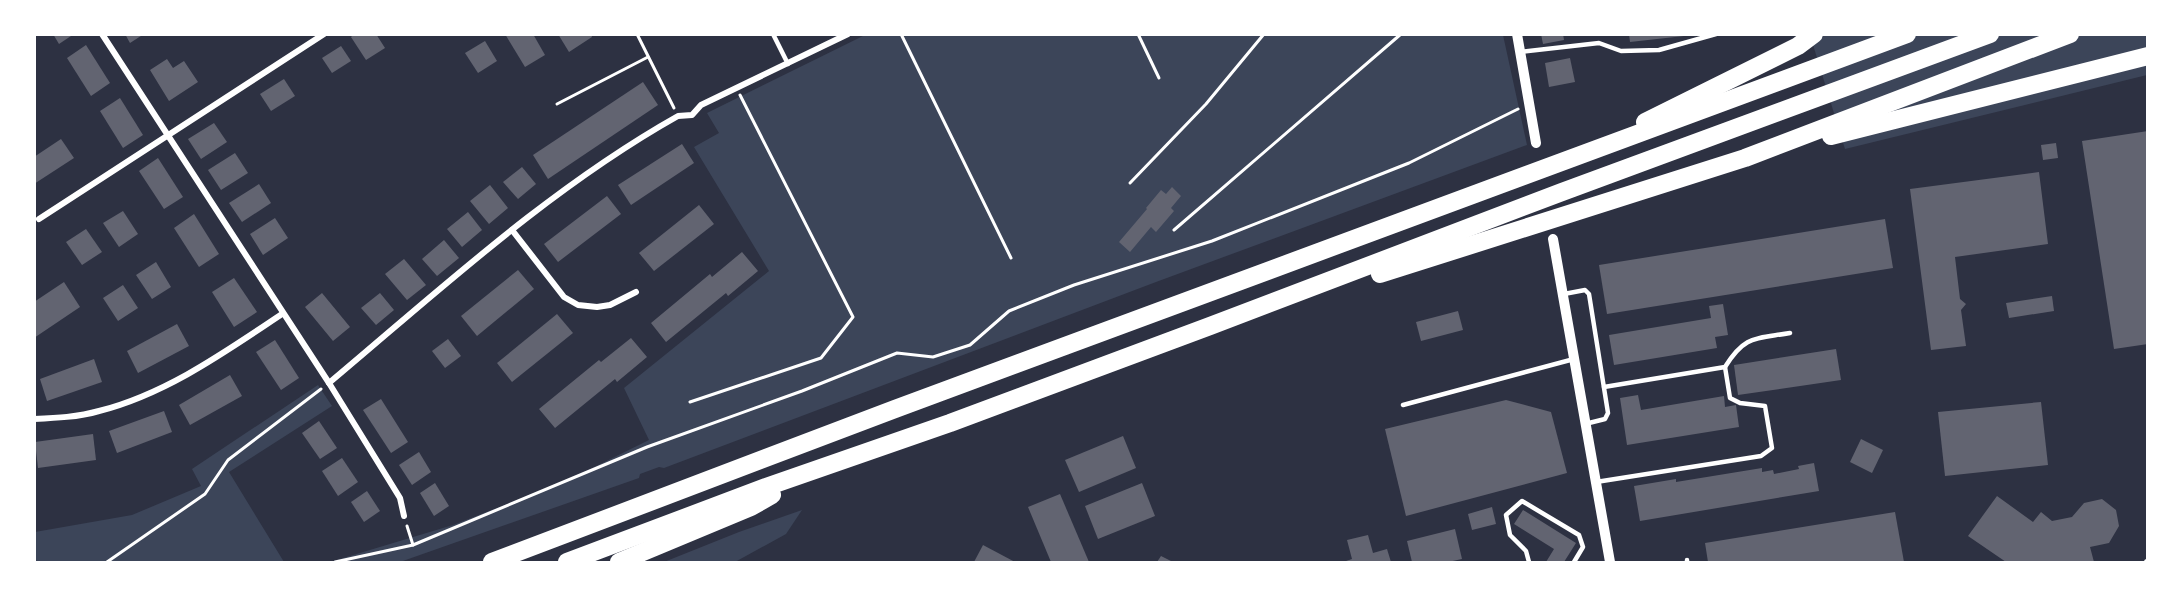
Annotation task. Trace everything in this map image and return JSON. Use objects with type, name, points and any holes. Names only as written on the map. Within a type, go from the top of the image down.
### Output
[{"type":"highway","points":[[1558,165],[1798,46],[1814,34]]},
{"type":"highway","points":[[492,562],[983,376],[1907,34]]},
{"type":"highway","points":[[567,562],[766,487],[950,423],[1562,192],[1990,34]]},
{"type":"highway","points":[[1210,326],[1567,216],[1745,158],[2070,34]]},
{"type":"highway","points":[[1745,158],[2148,56]]},
{"type":"highway","points":[[619,562],[751,507],[822,469]]},
{"type":"street","points":[[102,34],[329,383],[400,498],[404,516]]},
{"type":"street","points":[[39,219],[324,34]]},
{"type":"street","points":[[329,383],[512,230],[589,172],[678,116],[692,115],[701,105],[848,34]]},
{"type":"street","points":[[1517,34],[1536,143]]},
{"type":"street","points":[[512,230],[564,297],[578,305],[597,307],[610,305],[636,292]]},
{"type":"street","points":[[1553,239],[1610,562]]},
{"type":"street","points":[[34,419],[62,418],[99,411],[142,396],[209,363],[282,314]]},
{"type":"lane","points":[[773,34],[788,64]]},
{"type":"lane","points":[[1520,52],[1599,43],[1621,51],[1659,50],[1716,34]]},
{"type":"lane","points":[[1563,294],[1585,291],[1589,294],[1608,413],[1605,419],[1585,424]]},
{"type":"lane","points":[[1596,482],[1761,456],[1768,452],[1772,448],[1765,406],[1740,403],[1730,398],[1725,367],[1735,351],[1748,340],[1790,333]]},
{"type":"lane","points":[[1403,405],[1574,359]]},
{"type":"lane","points":[[1604,387],[1725,367]]},
{"type":"lane","points":[[1529,562],[1526,551],[1510,534],[1506,514],[1522,501],[1580,535],[1583,547],[1574,562]]},
{"type":"path","points":[[637,34],[678,116]]},
{"type":"path","points":[[901,34],[1011,258]]},
{"type":"path","points":[[1138,34],[1159,78]]},
{"type":"path","points":[[1130,183],[1206,104],[1264,34]]},
{"type":"path","points":[[1174,230],[1401,34]]},
{"type":"path","points":[[557,104],[648,57]]},
{"type":"path","points":[[690,402],[821,357],[853,317],[737,88]]},
{"type":"path","points":[[335,562],[413,544],[646,447],[802,391],[897,353],[933,357],[970,345],[1009,311],[1074,285],[1212,241],[1409,163],[1520,108]]},
{"type":"path","points":[[107,562],[205,494],[228,460],[329,383]]},
{"type":"path","points":[[404,516],[413,544]]},
{"type":"shaded area","points":[[865,35],[1503,35],[1527,145],[664,468],[659,467],[640,474],[639,478],[400,562],[330,562],[453,525],[564,482],[649,440],[624,388],[769,271],[694,147],[719,133],[707,113]]},
{"type":"shaded area","points":[[1810,35],[2147,35],[2147,75],[1845,149]]},
{"type":"shaded area","points":[[318,385],[332,406],[229,472],[284,562],[35,562],[35,532],[132,515],[201,486],[192,469]]},
{"type":"shaded area","points":[[802,510],[786,534],[735,562],[664,562],[739,532]]},
{"type":"building","points":[[53,34],[74,34],[59,44]]},
{"type":"building","points":[[125,34],[144,34],[130,43]]},
{"type":"building","points":[[354,34],[376,34],[385,48],[366,60],[351,37]]},
{"type":"building","points":[[505,34],[533,34],[545,55],[525,67]]},
{"type":"building","points":[[558,34],[591,34],[592,37],[569,52]]},
{"type":"building","points":[[1541,34],[1563,34],[1564,40],[1543,44]]},
{"type":"building","points":[[1629,34],[1684,34],[1684,36],[1630,42]]},
{"type":"building","points":[[485,41],[497,61],[478,73],[465,53]]},
{"type":"building","points":[[86,45],[110,83],[91,96],[67,58]]},
{"type":"building","points":[[341,46],[351,61],[332,73],[322,58]]},
{"type":"building","points":[[1570,58],[1575,82],[1549,87],[1545,63]]},
{"type":"building","points":[[167,59],[173,68],[184,61],[198,82],[169,101],[150,70]]},
{"type":"building","points":[[284,79],[295,96],[271,111],[260,94]]},
{"type":"building","points":[[643,82],[658,105],[548,179],[533,155]]},
{"type":"building","points":[[120,98],[143,135],[123,148],[100,111]]},
{"type":"building","points":[[214,123],[227,142],[201,159],[188,139]]},
{"type":"building","points":[[2148,131],[2148,344],[2114,349],[2082,141]]},
{"type":"building","points":[[61,139],[74,158],[34,184],[34,157]]},
{"type":"building","points":[[2056,143],[2058,158],[2043,160],[2041,145]]},
{"type":"building","points":[[682,144],[694,163],[631,205],[618,185]]},
{"type":"building","points":[[235,153],[248,173],[221,190],[208,170]]},
{"type":"building","points":[[158,158],[183,197],[164,209],[139,171]]},
{"type":"building","points":[[522,167],[536,184],[518,199],[503,182]]},
{"type":"building","points":[[2039,172],[2048,244],[1955,257],[1960,299],[1966,304],[1961,310],[1966,346],[1931,350],[1910,189]]},
{"type":"building","points":[[259,184],[271,203],[242,222],[229,203]]},
{"type":"building","points":[[490,185],[508,208],[489,224],[470,201]]},
{"type":"building","points":[[1172,187],[1181,196],[1171,208],[1174,211],[1156,232],[1151,227],[1130,252],[1119,242],[1161,190],[1166,194]]},
{"type":"building","points":[[607,196],[621,214],[558,262],[544,244]]},
{"type":"building","points":[[699,205],[714,224],[654,271],[639,253]]},
{"type":"building","points":[[123,211],[138,234],[119,247],[103,223]]},
{"type":"building","points":[[468,212],[482,230],[462,247],[447,229]]},
{"type":"building","points":[[194,214],[219,254],[199,267],[174,228]]},
{"type":"building","points":[[275,218],[288,238],[263,255],[250,234]]},
{"type":"building","points":[[1885,219],[1893,268],[1607,314],[1599,265]]},
{"type":"building","points":[[86,229],[102,252],[82,265],[66,242]]},
{"type":"building","points":[[444,240],[459,258],[437,276],[422,259]]},
{"type":"building","points":[[742,252],[758,271],[728,296],[726,293],[666,342],[651,323],[710,274],[712,277]]},
{"type":"building","points":[[404,259],[426,285],[407,300],[385,274]]},
{"type":"building","points":[[156,262],[171,287],[152,299],[136,275]]},
{"type":"building","points":[[518,270],[534,289],[477,336],[461,316]]},
{"type":"building","points":[[234,278],[257,312],[234,327],[212,292]]},
{"type":"building","points":[[64,282],[80,307],[34,338],[34,302]]},
{"type":"building","points":[[123,285],[138,308],[118,321],[103,298]]},
{"type":"building","points":[[322,293],[350,327],[333,341],[305,307]]},
{"type":"building","points":[[380,293],[394,310],[376,325],[361,308]]},
{"type":"building","points":[[2052,296],[2054,311],[2009,318],[2006,303]]},
{"type":"building","points":[[1723,304],[1728,335],[1715,337],[1717,348],[1614,365],[1609,335],[1711,318],[1709,306]]},
{"type":"building","points":[[1458,311],[1463,330],[1421,341],[1416,322]]},
{"type":"building","points":[[557,314],[573,333],[512,382],[497,363]]},
{"type":"building","points":[[177,324],[189,346],[138,373],[127,351]]},
{"type":"building","points":[[631,338],[647,357],[617,382],[615,379],[555,428],[539,409],[599,360],[601,362]]},
{"type":"building","points":[[448,339],[461,356],[445,368],[432,351]]},
{"type":"building","points":[[275,340],[299,378],[281,390],[256,352]]},
{"type":"building","points":[[1836,349],[1841,380],[1738,395],[1734,365]]},
{"type":"building","points":[[94,359],[102,382],[47,401],[40,379]]},
{"type":"building","points":[[230,375],[242,396],[190,425],[179,405]]},
{"type":"building","points":[[1638,395],[1641,410],[1724,396],[1725,407],[1736,405],[1739,427],[1627,445],[1620,398]]},
{"type":"building","points":[[381,399],[408,442],[391,453],[363,410]]},
{"type":"building","points":[[1506,400],[1551,412],[1567,473],[1406,516],[1385,429]]},
{"type":"building","points":[[2041,402],[2048,465],[1945,476],[1938,412]]},
{"type":"building","points":[[164,411],[172,432],[117,453],[109,431]]},
{"type":"building","points":[[319,421],[337,448],[320,459],[302,433]]},
{"type":"building","points":[[93,434],[96,460],[38,468],[35,442]]},
{"type":"building","points":[[1123,436],[1136,468],[1079,492],[1065,460]]},
{"type":"building","points":[[1861,439],[1883,450],[1872,473],[1850,462]]},
{"type":"building","points":[[419,452],[431,472],[412,485],[399,465]]},
{"type":"building","points":[[342,458],[358,482],[338,496],[322,471]]},
{"type":"building","points":[[1814,463],[1819,491],[1640,521],[1634,486],[1676,479],[1676,482],[1762,468],[1762,472],[1773,470],[1774,474],[1799,469],[1798,466]]},
{"type":"building","points":[[435,483],[449,506],[434,516],[420,493]]},
{"type":"building","points":[[1142,483],[1155,516],[1098,539],[1085,506]]},
{"type":"building","points":[[367,491],[380,511],[364,522],[351,502]]},
{"type":"building","points":[[1060,494],[1089,562],[1051,562],[1028,507]]},
{"type":"building","points":[[1997,496],[2033,522],[2041,512],[2052,521],[2072,517],[2084,503],[2102,499],[2116,510],[2119,526],[2109,543],[2090,547],[2094,562],[2006,562],[1968,536]]},
{"type":"building","points":[[1492,507],[1496,524],[1472,530],[1468,514]]},
{"type":"building","points":[[1523,510],[1576,543],[1564,562],[1546,562],[1554,549],[1514,524]]},
{"type":"building","points":[[1895,512],[1904,562],[1708,562],[1705,543]]},
{"type":"building","points":[[1455,529],[1462,559],[1448,562],[1412,562],[1407,541]]},
{"type":"building","points":[[1368,535],[1373,553],[1387,549],[1391,562],[1343,562],[1352,559],[1347,540]]},
{"type":"building","points":[[983,545],[1015,562],[974,562]]},
{"type":"building","points":[[1161,556],[1173,562],[1157,562]]}]
